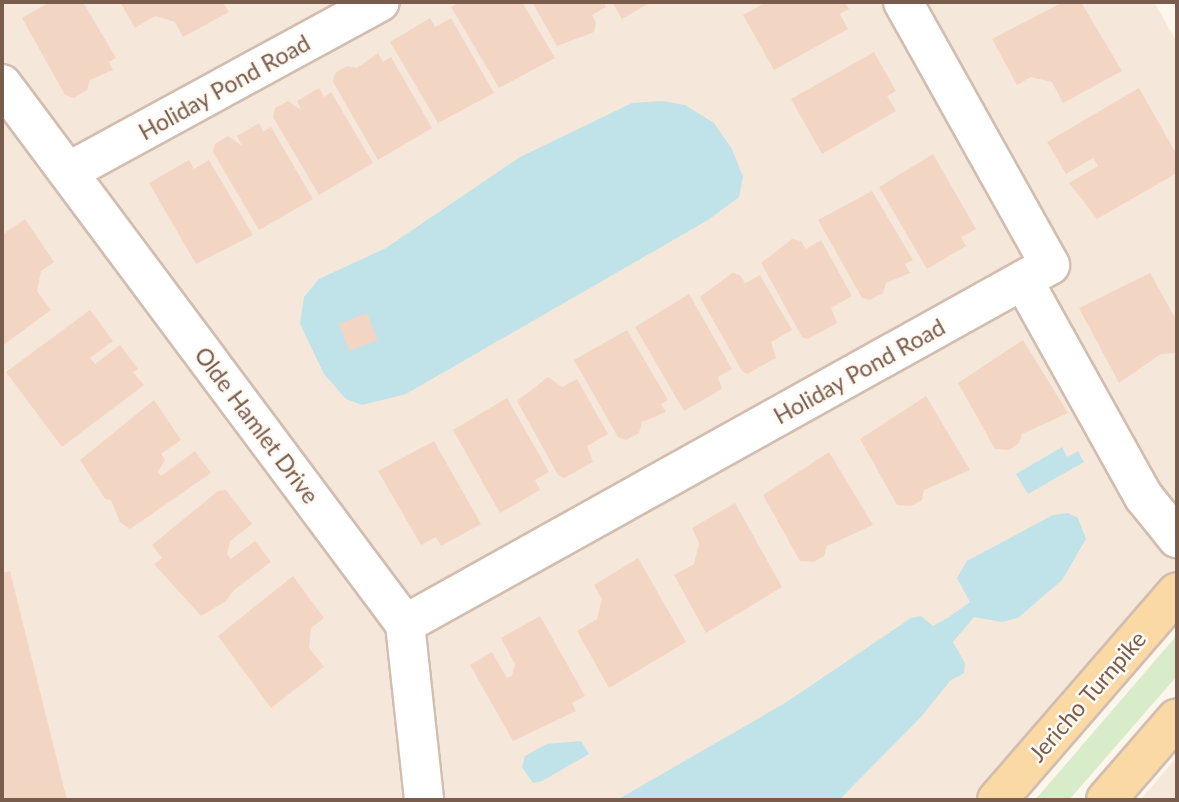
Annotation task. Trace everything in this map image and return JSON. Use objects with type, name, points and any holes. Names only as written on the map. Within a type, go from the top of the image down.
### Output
[{"type":"main road","name":"Jericho Turnpike","points":[[997,800],[1177,592]]},
{"type":"main road","points":[[1106,800],[1177,718]]},
{"type":"street","name":"Holiday Pond Road","points":[[68,172],[380,2]]},
{"type":"street","name":"Holiday Pond Road","points":[[405,624],[1050,265],[903,2]]},
{"type":"street","name":"Olde Hamlet Drive","points":[[2,84],[405,624]]},
{"type":"street","points":[[1023,281],[1144,497],[1177,538]]},
{"type":"street","points":[[405,624],[424,800]]},
{"type":"shaded area","points":[[2,2],[1154,2],[1177,42],[1177,592],[997,800],[2,800]]},
{"type":"shaded area","points":[[1177,757],[1177,800],[1140,800]]},
{"type":"green space","points":[[1177,635],[1177,676],[1069,800],[1035,800]]},
{"type":"water","points":[[662,101],[685,105],[714,123],[732,149],[743,177],[739,197],[708,220],[406,394],[362,405],[346,399],[324,374],[300,324],[304,297],[319,279],[386,248],[520,157],[632,103]]},
{"type":"water","points":[[1062,447],[1067,457],[1078,451],[1084,462],[1028,494],[1016,474]]},
{"type":"water","points":[[1068,513],[1078,518],[1086,539],[1062,580],[1018,618],[1002,622],[974,617],[953,642],[965,663],[964,673],[950,681],[920,718],[839,800],[617,800],[785,703],[911,618],[921,616],[933,626],[949,617],[970,602],[957,578],[967,561],[1053,515]]},
{"type":"water","points":[[581,741],[589,754],[542,781],[533,783],[522,767],[525,756],[547,744]]},
{"type":"building","points":[[50,2],[83,2],[116,58],[109,62],[113,70],[90,80],[87,90],[74,98],[65,95],[22,18]]},
{"type":"building","points":[[120,2],[223,2],[229,12],[183,37],[175,22],[155,16],[135,28]]},
{"type":"building","points":[[460,2],[522,2],[555,58],[499,88],[451,7]]},
{"type":"building","points":[[532,2],[603,2],[606,7],[592,15],[596,23],[594,32],[557,46]]},
{"type":"building","points":[[612,2],[651,2],[622,19]]},
{"type":"building","points":[[766,2],[845,2],[849,9],[840,14],[848,29],[774,70],[743,15]]},
{"type":"building","points":[[1063,2],[1081,2],[1122,71],[1063,103],[1052,82],[1031,77],[1017,85],[992,39]]},
{"type":"building","points":[[430,18],[435,27],[451,18],[494,93],[438,123],[390,42]]},
{"type":"building","points":[[874,52],[896,91],[887,96],[896,111],[822,154],[791,99]]},
{"type":"building","points":[[378,53],[383,62],[391,57],[432,128],[378,160],[333,82],[335,73],[347,66],[357,68]]},
{"type":"building","points":[[319,88],[324,97],[331,92],[373,163],[319,195],[273,117],[275,108],[288,101],[301,110],[297,101]]},
{"type":"building","points":[[1139,88],[1177,155],[1177,173],[1097,219],[1069,183],[1098,166],[1093,158],[1066,174],[1047,142]]},
{"type":"building","points":[[259,123],[263,132],[271,127],[313,199],[259,230],[213,152],[215,144],[228,136],[242,146],[237,136]]},
{"type":"building","points":[[933,154],[976,229],[961,237],[966,246],[927,269],[879,187]]},
{"type":"building","points":[[189,160],[194,169],[209,160],[253,235],[196,264],[149,183]]},
{"type":"building","points":[[872,191],[913,260],[905,264],[910,273],[886,283],[883,293],[870,300],[862,298],[818,220]]},
{"type":"building","points":[[25,219],[54,262],[41,271],[37,291],[51,310],[2,346],[2,235]]},
{"type":"building","points":[[792,239],[801,241],[806,249],[821,240],[852,296],[831,308],[837,323],[808,339],[802,337],[761,263]]},
{"type":"building","points":[[732,273],[740,275],[745,283],[760,275],[792,330],[771,342],[776,358],[747,374],[742,371],[700,297]]},
{"type":"building","points":[[1150,273],[1177,321],[1177,353],[1161,354],[1119,383],[1079,308]]},
{"type":"building","points":[[689,294],[732,369],[718,377],[722,389],[684,411],[635,327]]},
{"type":"building","points":[[90,310],[113,341],[90,358],[95,364],[120,345],[138,369],[133,372],[144,385],[62,447],[6,372]]},
{"type":"building","points":[[367,313],[378,340],[349,351],[339,324]]},
{"type":"building","points":[[627,330],[668,400],[661,404],[666,412],[642,422],[639,433],[626,440],[618,437],[574,360]]},
{"type":"building","points":[[1023,340],[1068,413],[1022,434],[1019,443],[1009,450],[995,449],[958,383]]},
{"type":"building","points":[[548,377],[562,387],[577,379],[608,434],[587,446],[593,462],[564,478],[558,475],[517,401]]},
{"type":"building","points":[[926,396],[970,470],[924,490],[922,500],[911,506],[897,505],[860,439]]},
{"type":"building","points":[[507,398],[549,472],[535,480],[540,490],[500,513],[453,430]]},
{"type":"building","points":[[154,400],[181,440],[161,454],[165,460],[158,472],[161,476],[195,451],[211,473],[130,529],[120,522],[111,500],[105,499],[80,460]]},
{"type":"building","points":[[434,441],[481,524],[441,546],[436,537],[421,545],[378,471]]},
{"type":"building","points":[[829,452],[873,525],[827,546],[824,556],[814,562],[800,561],[763,495]]},
{"type":"building","points":[[226,490],[252,524],[230,541],[227,554],[231,559],[255,541],[271,562],[234,590],[226,601],[201,616],[154,564],[162,558],[152,545],[218,491]]},
{"type":"building","points":[[735,503],[782,587],[706,633],[674,575],[694,564],[699,543],[692,528]]},
{"type":"building","points":[[638,558],[686,642],[609,688],[577,631],[597,619],[602,599],[594,585]]},
{"type":"building","points":[[10,571],[67,800],[2,800],[2,573]]},
{"type":"building","points":[[293,576],[324,618],[311,628],[309,648],[324,667],[271,708],[218,636]]},
{"type":"building","points":[[540,616],[585,696],[572,703],[576,711],[513,741],[470,665],[492,652],[507,678],[512,675],[515,664],[501,638]]}]
